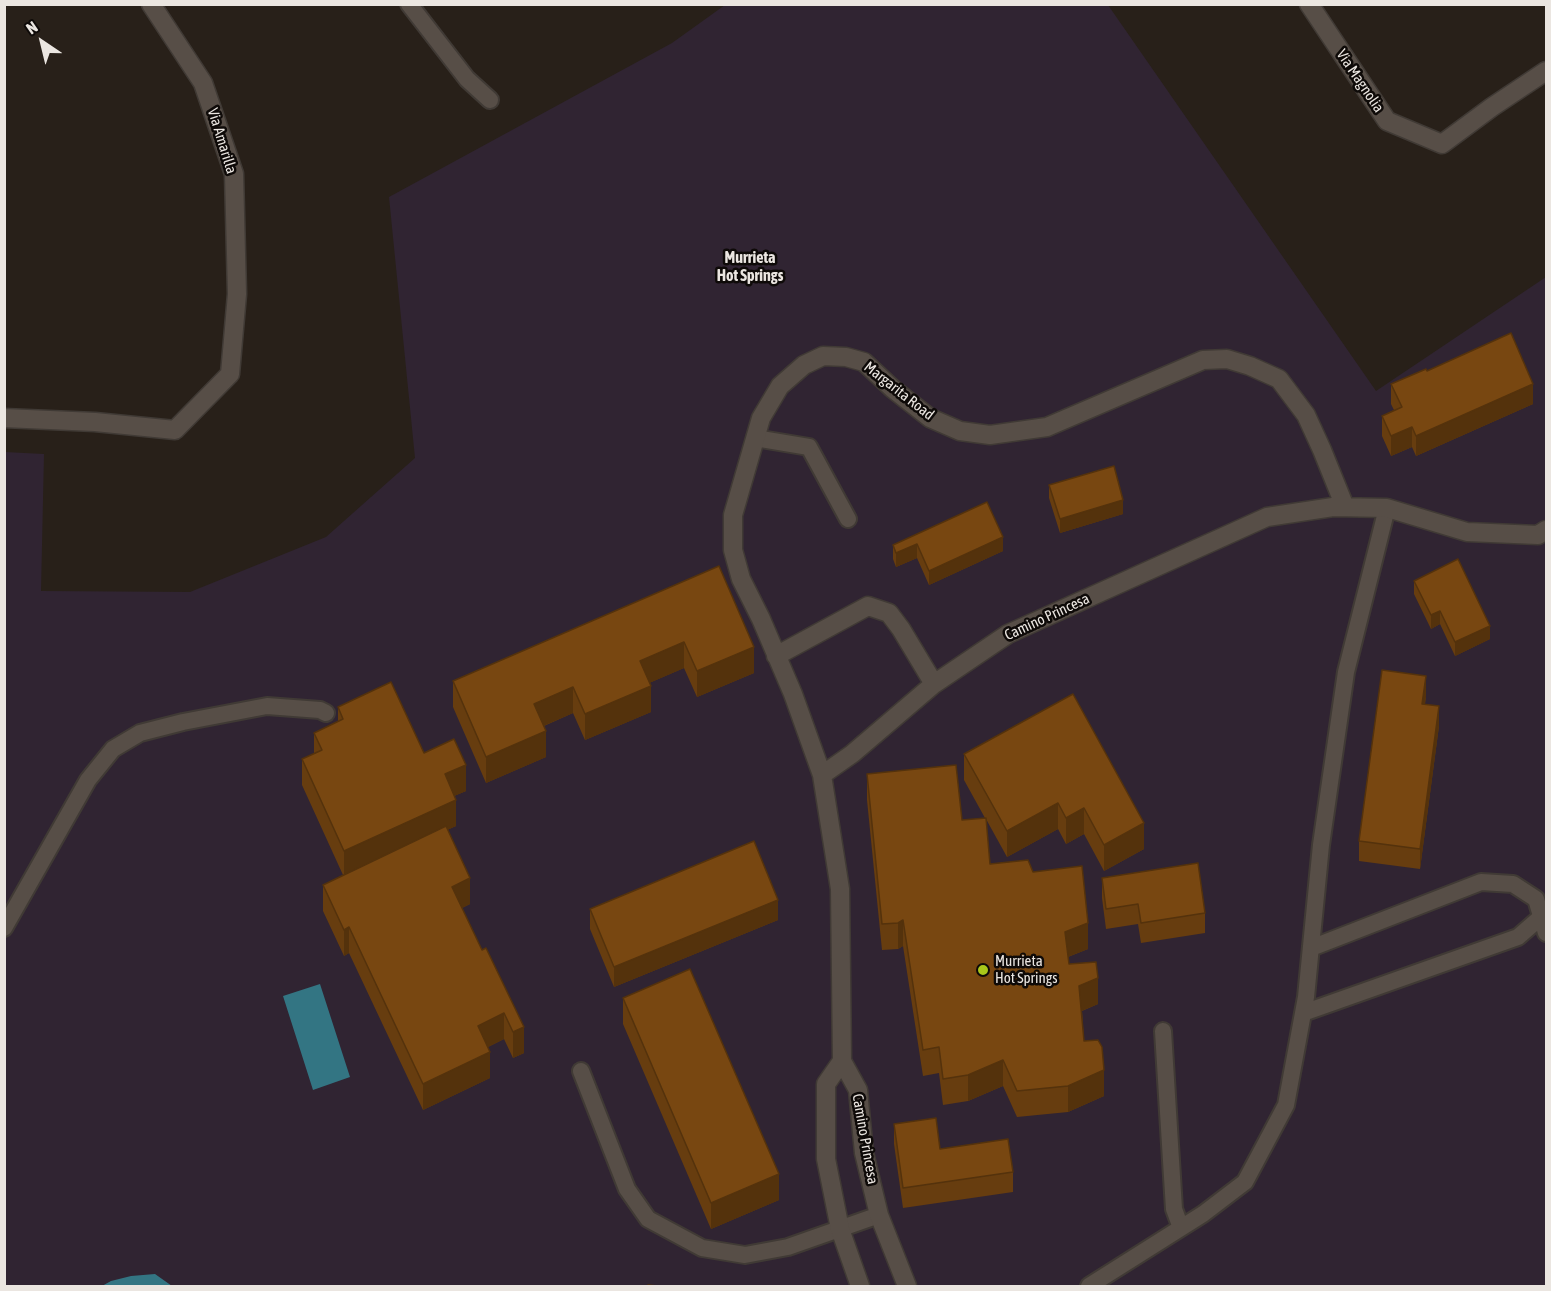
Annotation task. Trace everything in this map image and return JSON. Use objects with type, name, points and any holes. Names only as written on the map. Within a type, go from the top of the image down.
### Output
[{"type":"street","name":"Via Amarilla","points":[[4,418],[95,422],[175,430],[230,374],[237,294],[234,174],[203,83],[151,4]]},
{"type":"street","name":"Via Magnolia","points":[[1309,4],[1387,121],[1442,144],[1546,71]]},
{"type":"street","name":"Margarita Road","points":[[822,775],[793,694],[741,579],[733,550],[733,515],[761,418],[780,386],[804,364],[823,356],[846,357],[864,362],[893,389],[930,418],[960,431],[990,435],[1047,427],[1203,360],[1227,359],[1279,379],[1306,415],[1323,450],[1345,507]]},
{"type":"street","name":"Camino Princesa","points":[[907,1287],[879,1215],[864,1153],[858,1090],[842,1061],[840,889],[822,775],[852,754],[934,684],[1008,634],[1267,517],[1333,507],[1388,508],[1467,532],[1538,535],[1546,530]]},
{"type":"street","points":[[776,656],[868,606],[889,613],[934,684]]},
{"type":"street","name":"Camino Princesa","points":[[842,1061],[826,1084],[826,1159],[840,1229],[860,1287]]},
{"type":"lane","points":[[409,4],[467,79],[490,100]]},
{"type":"lane","points":[[755,438],[809,447],[848,519]]},
{"type":"lane","points":[[1089,1287],[1203,1214],[1245,1182],[1286,1105],[1303,1013],[1321,845],[1346,672],[1388,508]]},
{"type":"lane","points":[[4,928],[88,780],[112,748],[140,733],[183,722],[267,706],[320,710],[326,713]]},
{"type":"lane","points":[[1311,948],[1481,882],[1513,884],[1536,899],[1546,933]]},
{"type":"lane","points":[[1303,1013],[1518,938],[1542,916]]},
{"type":"lane","points":[[1163,1031],[1174,1209],[1181,1228]]},
{"type":"lane","points":[[581,1071],[627,1189],[648,1219],[702,1248],[745,1255],[788,1246],[879,1215]]},
{"type":"shaded area","name":"Murrieta Hot Springs","points":[[725,5],[1108,5],[1376,391],[1546,277],[1546,1286],[5,1286],[5,452],[44,454],[41,591],[190,592],[326,537],[415,458],[389,197],[672,43]]},
{"type":"water","points":[[320,984],[350,1077],[313,1090],[283,996]]},
{"type":"water","points":[[155,1274],[172,1286],[102,1286],[131,1276]]},
{"type":"building","points":[[1511,333],[1533,384],[1416,436],[1412,427],[1391,436],[1382,416],[1402,407],[1391,384],[1426,369],[1427,371]]},
{"type":"building","points":[[1114,466],[1123,500],[1060,519],[1049,485]]},
{"type":"building","points":[[987,502],[1003,537],[929,571],[917,544],[896,553],[893,545]]},
{"type":"building","points":[[1458,559],[1490,626],[1455,642],[1440,611],[1431,615],[1414,581]]},
{"type":"building","points":[[719,566],[754,647],[697,671],[684,642],[640,661],[651,686],[585,714],[573,687],[534,704],[546,731],[486,757],[453,681]]},
{"type":"building","points":[[1382,670],[1426,676],[1422,704],[1439,706],[1420,849],[1359,841]]},
{"type":"building","points":[[391,682],[424,753],[454,739],[466,765],[445,774],[456,800],[344,851],[302,759],[322,750],[314,733],[343,719],[338,707]]},
{"type":"building","points":[[1073,694],[1144,823],[1104,845],[1084,808],[1066,818],[1058,803],[1007,831],[964,754]]},
{"type":"building","points":[[956,765],[962,820],[986,818],[990,864],[1028,860],[1033,872],[1082,866],[1088,923],[1065,932],[1069,964],[1096,962],[1098,978],[1079,986],[1084,1041],[1098,1040],[1102,1047],[1104,1070],[1068,1086],[1017,1091],[1003,1060],[968,1075],[943,1079],[939,1047],[923,1050],[903,920],[898,923],[882,924],[867,774]]},
{"type":"building","points":[[446,826],[470,878],[452,887],[482,950],[486,948],[524,1027],[513,1032],[504,1013],[478,1026],[490,1052],[423,1084],[349,927],[344,930],[323,885]]},
{"type":"building","points":[[754,841],[778,900],[614,967],[590,909]]},
{"type":"building","points":[[1198,863],[1205,913],[1141,923],[1138,904],[1106,909],[1102,878]]},
{"type":"building","points":[[690,969],[779,1174],[711,1203],[623,998]]},
{"type":"building","points":[[936,1118],[940,1149],[1008,1139],[1013,1172],[903,1188],[894,1124]]},
{"type":"place","name":"Murrieta Hot Springs","points":[[983,970]]},
{"type":"district","name":"Murrieta Hot Springs","points":[[750,267]]}]
